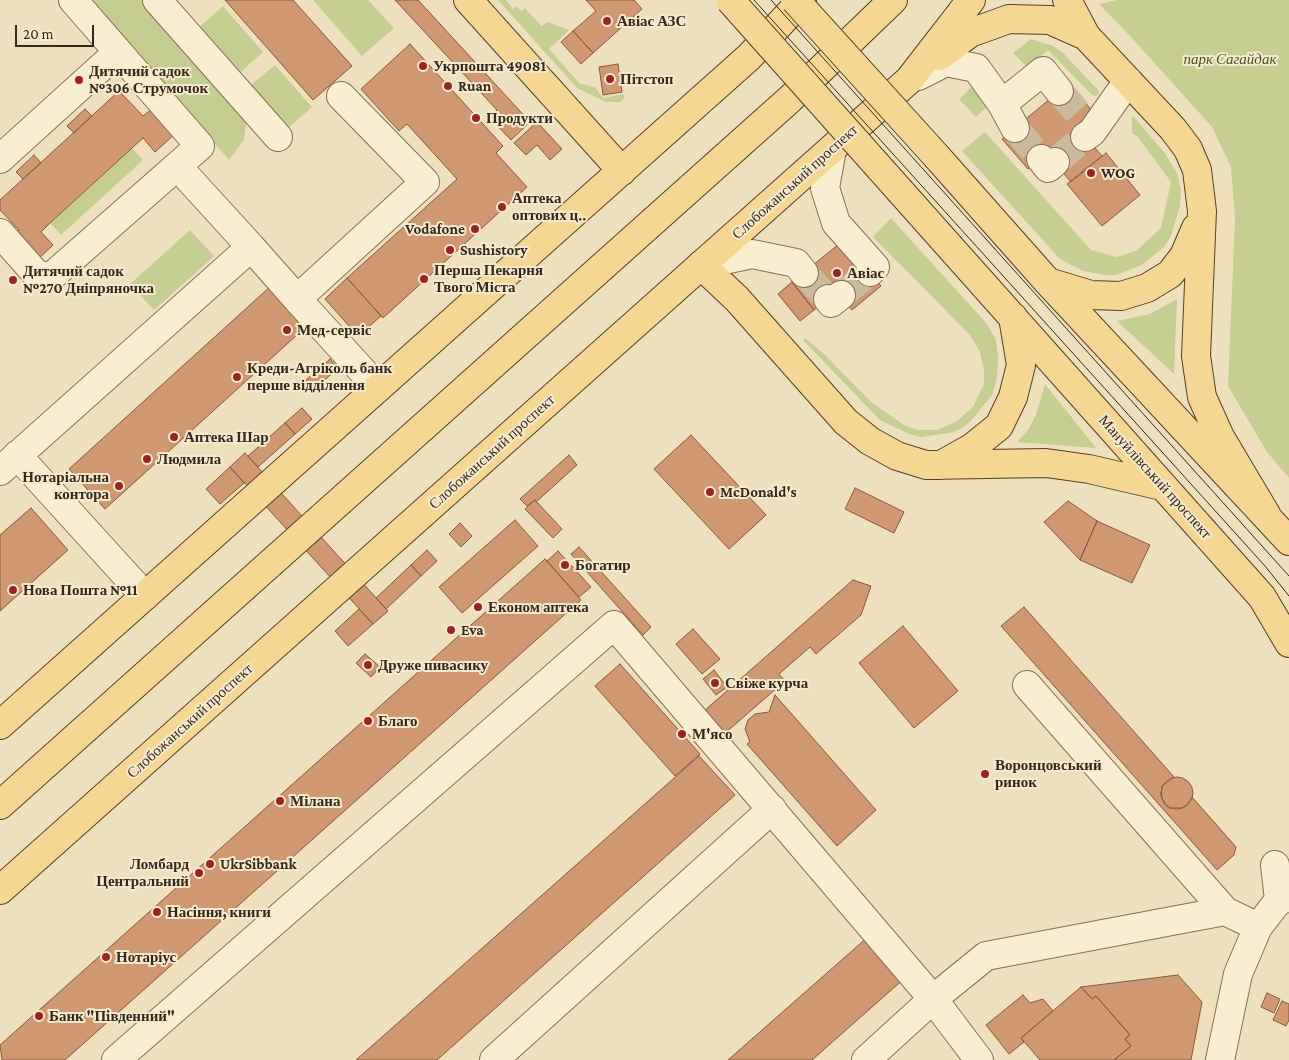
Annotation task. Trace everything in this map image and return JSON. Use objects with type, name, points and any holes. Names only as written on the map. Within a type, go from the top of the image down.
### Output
[{"type":"main road","points":[[468,0],[622,172]]},
{"type":"main road","name":"Мануйлівський проспект","points":[[730,0],[1262,597],[1289,644]]},
{"type":"main road","points":[[795,0],[1047,281],[1289,541]]},
{"type":"main road","points":[[0,725],[749,58],[802,0]]},
{"type":"main road","points":[[0,804],[783,105],[893,0]]},
{"type":"main road","name":"Слобожанський проспект","points":[[0,890],[909,80],[971,0]]},
{"type":"main road","points":[[1067,0],[1086,36],[1173,128],[1188,149],[1197,170],[1202,211],[1196,356],[1202,397],[1220,437],[1267,516]]},
{"type":"main road","points":[[909,80],[970,33],[1009,20],[1050,20],[1086,36]]},
{"type":"main road","points":[[1047,281],[1091,295],[1121,296],[1148,288],[1170,274],[1184,256],[1202,211]]},
{"type":"main road","points":[[701,265],[737,299],[789,360],[857,432],[897,456],[926,465],[940,466],[1046,462],[1089,469],[1162,486]]},
{"type":"main road","points":[[940,466],[973,447],[999,426],[1014,397],[1021,364],[1013,317]]},
{"type":"street","points":[[0,233],[38,276],[52,276],[200,146],[73,0]]},
{"type":"street","points":[[157,0],[278,136]]},
{"type":"street","points":[[0,159],[118,52]]},
{"type":"street","points":[[909,80],[946,62],[976,68],[1002,104],[1015,128]]},
{"type":"street","points":[[1002,104],[1043,71],[1059,91]]},
{"type":"street","points":[[1087,129],[1128,81]]},
{"type":"street","points":[[297,298],[425,182],[342,96]]},
{"type":"street","points":[[832,149],[825,188],[836,223],[875,267],[870,272]]},
{"type":"street","points":[[178,167],[378,388]]},
{"type":"street","points":[[145,596],[8,457],[251,247]]},
{"type":"street","points":[[701,265],[752,254],[796,263],[804,273]]},
{"type":"street","points":[[116,1060],[614,625],[934,999],[979,1060]]},
{"type":"street","points":[[1027,685],[1226,911],[1258,926]]},
{"type":"street","points":[[494,1060],[772,809]]},
{"type":"street","points":[[1220,1060],[1238,974],[1258,926],[1284,899],[1275,865]]},
{"type":"street","points":[[866,1060],[934,999],[986,956],[1226,911]]},
{"type":"green space","points":[[89,0],[148,0],[247,117],[244,140],[229,160]]},
{"type":"green space","points":[[313,0],[368,0],[394,28],[362,56]]},
{"type":"green space","points":[[498,0],[506,0],[513,9],[517,6],[521,11],[525,8],[541,26],[548,22],[569,30],[549,49],[580,84],[595,87],[603,98],[624,94],[621,102],[606,102],[577,88]]},
{"type":"green space","name":"парк Сагайдак","points":[[1117,0],[1289,0],[1289,478],[1267,452],[1228,386],[1235,218],[1231,167],[1212,127],[1099,4]]},
{"type":"green space","points":[[223,6],[263,52],[235,77],[195,31]]},
{"type":"green space","points":[[1031,39],[1053,46],[1063,53],[1099,91],[1099,94],[1096,96],[1092,95],[1048,50],[1027,67],[1013,53]]},
{"type":"green space","points":[[275,65],[312,107],[284,132],[246,89]]},
{"type":"green space","points":[[976,83],[991,103],[976,117],[959,99]]},
{"type":"green space","points":[[1132,115],[1164,152],[1177,173],[1181,190],[1180,206],[1171,236],[1164,247],[1142,265],[1116,275],[1083,271],[1060,259],[962,151],[985,132],[1091,250],[1117,257],[1136,251],[1161,228],[1171,182],[1138,137],[1132,133]]},
{"type":"green space","points":[[132,148],[143,160],[61,235],[50,223]]},
{"type":"green space","points":[[891,218],[987,324],[996,340],[998,357],[997,379],[992,395],[970,422],[950,433],[921,437],[909,434],[880,420],[803,340],[805,338],[824,354],[871,402],[904,425],[917,430],[937,430],[957,421],[973,407],[984,384],[984,370],[980,352],[970,335],[873,237]]},
{"type":"green space","points":[[190,230],[214,256],[154,310],[130,284]]},
{"type":"green space","points":[[1177,299],[1174,374],[1117,321],[1150,314]]},
{"type":"green space","points":[[1045,384],[1096,448],[1017,442],[1028,430],[1036,415]]},
{"type":"building","points":[[225,0],[293,0],[352,66],[313,100]]},
{"type":"building","points":[[395,0],[418,0],[530,122],[511,140],[489,117],[497,110]]},
{"type":"building","name":"Авіас АЗС","points":[[586,0],[634,0],[642,9],[593,53],[573,31],[596,11]]},
{"type":"building","points":[[573,31],[593,53],[581,64],[561,42]]},
{"type":"building","points":[[410,44],[503,146],[496,153],[527,187],[383,318],[347,278],[457,179],[407,124],[399,131],[361,89]]},
{"type":"building","name":"Пітстоп","points":[[618,64],[622,92],[603,95],[599,67]]},
{"type":"building","points":[[1069,83],[1093,112],[1076,126],[1102,156],[1071,182],[1047,154],[1028,169],[1002,139]]},
{"type":"building","points":[[119,91],[143,116],[153,108],[176,133],[155,152],[143,138],[50,223],[41,232],[53,245],[33,264],[9,240],[19,230],[0,210],[0,200]]},
{"type":"building","points":[[85,109],[92,116],[74,133],[67,126]]},
{"type":"building","points":[[537,122],[562,149],[550,160],[537,145],[526,155],[514,143]]},
{"type":"building","points":[[1106,153],[1140,195],[1102,226],[1067,184]]},
{"type":"building","points":[[34,155],[41,163],[23,179],[16,172]]},
{"type":"building","points":[[844,240],[881,286],[852,310],[837,291],[814,310],[792,282]]},
{"type":"building","points":[[347,278],[381,316],[358,336],[325,299]]},
{"type":"building","points":[[792,282],[814,310],[800,321],[778,294]]},
{"type":"building","points":[[272,285],[308,325],[105,509],[69,469]]},
{"type":"building","points":[[330,359],[338,368],[315,389],[306,380]]},
{"type":"building","points":[[302,408],[312,419],[295,434],[285,423]]},
{"type":"building","points":[[285,423],[295,434],[258,467],[248,456]]},
{"type":"building","name":"McDonald's","points":[[691,435],[766,515],[729,549],[654,469]]},
{"type":"building","points":[[245,453],[388,611],[373,624],[230,467]]},
{"type":"building","points":[[569,455],[577,465],[536,502],[535,500],[527,506],[520,499]]},
{"type":"building","points":[[230,467],[244,483],[220,504],[206,489]]},
{"type":"building","points":[[855,488],[904,512],[894,533],[845,509]]},
{"type":"building","points":[[535,500],[562,529],[553,538],[525,509]]},
{"type":"building","points":[[1068,501],[1097,521],[1080,560],[1044,522]]},
{"type":"building","points":[[31,508],[68,550],[0,611],[0,535]]},
{"type":"building","points":[[515,520],[538,546],[462,613],[439,587]]},
{"type":"building","points":[[1097,521],[1150,545],[1132,583],[1080,560]]},
{"type":"building","points":[[460,523],[472,536],[461,547],[449,534]]},
{"type":"building","points":[[579,547],[651,627],[643,635],[571,554]]},
{"type":"building","points":[[427,550],[437,561],[421,576],[411,565]]},
{"type":"building","points":[[558,551],[591,587],[579,597],[547,561]]},
{"type":"building","points":[[545,559],[581,600],[65,1060],[2,1060],[0,1045]]},
{"type":"building","points":[[411,565],[421,576],[386,609],[376,598]]},
{"type":"building","points":[[853,580],[871,586],[861,615],[816,654],[810,647],[779,674],[785,681],[724,734],[704,711]]},
{"type":"building","points":[[1024,607],[1174,777],[1162,786],[1161,796],[1165,805],[1169,808],[1181,808],[1186,806],[1192,797],[1236,847],[1234,855],[1217,870],[1001,626]]},
{"type":"building","points":[[359,609],[373,624],[348,646],[335,631]]},
{"type":"building","points":[[903,626],[958,691],[914,728],[859,663]]},
{"type":"building","points":[[693,629],[720,659],[702,674],[676,644]]},
{"type":"building","name":"Друже пивасику","points":[[365,654],[380,667],[371,677],[356,663]]},
{"type":"building","points":[[620,664],[700,754],[675,776],[595,686]]},
{"type":"building","name":"Свіже курча","points":[[714,670],[727,687],[716,695],[703,679]]},
{"type":"building","points":[[775,695],[876,810],[837,846],[747,744],[750,742],[745,729],[748,720],[755,714],[769,712]]},
{"type":"building","points":[[699,756],[735,795],[437,1060],[356,1060]]},
{"type":"building","points":[[1177,777],[1183,778],[1188,782],[1192,787],[1192,799],[1188,804],[1183,808],[1177,809],[1171,808],[1166,804],[1162,799],[1161,793],[1162,787],[1166,782],[1171,778]]},
{"type":"building","points":[[869,936],[906,977],[812,1060],[728,1060]]},
{"type":"building","points":[[1178,975],[1202,1002],[1191,1060],[1114,1060],[1131,1046],[1125,1039],[1130,1035],[1096,996],[1092,999],[1081,987]]},
{"type":"building","points":[[1081,987],[1092,999],[1096,996],[1130,1035],[1125,1039],[1131,1046],[1114,1060],[1040,1060],[1021,1038]]},
{"type":"building","points":[[1267,993],[1280,999],[1274,1013],[1261,1007]]},
{"type":"building","points":[[1023,995],[1030,1003],[1043,999],[1053,1011],[1021,1038],[1024,1042],[1009,1054],[986,1025]]},
{"type":"building","points":[[1282,1001],[1289,1004],[1289,1020],[1286,1026],[1273,1020]]},
{"type":"tunnel","points":[[1059,91],[1084,120]]},
{"type":"tunnel","points":[[1015,128],[1041,159]]},
{"type":"tunnel","points":[[1055,162],[1085,137]]},
{"type":"tunnel","points":[[841,295],[870,272]]},
{"type":"tunnel","points":[[804,273],[828,299]]},
{"type":"tram line","points":[[754,0],[1265,566],[1289,596]]},
{"type":"tram line","points":[[771,0],[1289,576]]},
{"type":"place","name":"Авіас АЗС","points":[[607,21]]},
{"type":"place","name":"Укрпошта 49081","points":[[423,66]]},
{"type":"place","name":"Пітстоп","points":[[610,79]]},
{"type":"place","name":"Дитячий садок №306 Струмочок","points":[[79,80]]},
{"type":"place","name":"Ruan","points":[[448,86]]},
{"type":"place","name":"Продукти","points":[[476,118]]},
{"type":"place","name":"WOG","points":[[1091,173]]},
{"type":"place","name":"Аптека оптових ц‥","points":[[502,207]]},
{"type":"place","name":"Vodafone","points":[[475,229]]},
{"type":"place","name":"Sushistory","points":[[450,250]]},
{"type":"place","name":"Авіас","points":[[837,273]]},
{"type":"place","name":"Перша Пекарня Твого Міста","points":[[424,279]]},
{"type":"place","name":"Дитячий садок №270 Дніпряночка","points":[[13,280]]},
{"type":"place","name":"Мед-сервіс","points":[[287,330]]},
{"type":"place","name":"Креди-Агріколь банк перше відділення","points":[[237,377]]},
{"type":"place","name":"Аптека Шар","points":[[174,437]]},
{"type":"place","name":"Людмила","points":[[147,459]]},
{"type":"place","name":"Нотаріальна контора","points":[[119,486]]},
{"type":"place","name":"McDonald's","points":[[710,492]]},
{"type":"place","name":"Богатир","points":[[565,565]]},
{"type":"place","name":"Нова Пошта №11","points":[[13,590]]},
{"type":"place","name":"Економ аптека","points":[[478,607]]},
{"type":"place","name":"Eva","points":[[451,630]]},
{"type":"place","name":"Друже пивасику","points":[[368,665]]},
{"type":"place","name":"Свіже курча","points":[[715,683]]},
{"type":"place","name":"Благо","points":[[368,721]]},
{"type":"place","name":"М'ясо","points":[[682,734]]},
{"type":"place","name":"Воронцовський ринок","points":[[985,774]]},
{"type":"place","name":"Мілана","points":[[280,801]]},
{"type":"place","name":"UkrSibbank","points":[[210,864]]},
{"type":"place","name":"Ломбард Центральний","points":[[199,873]]},
{"type":"place","name":"Насіння, книги","points":[[157,912]]},
{"type":"place","name":"Нотаріус","points":[[106,957]]},
{"type":"place","name":"Банк \"Пiвденний\"","points":[[39,1016]]}]
